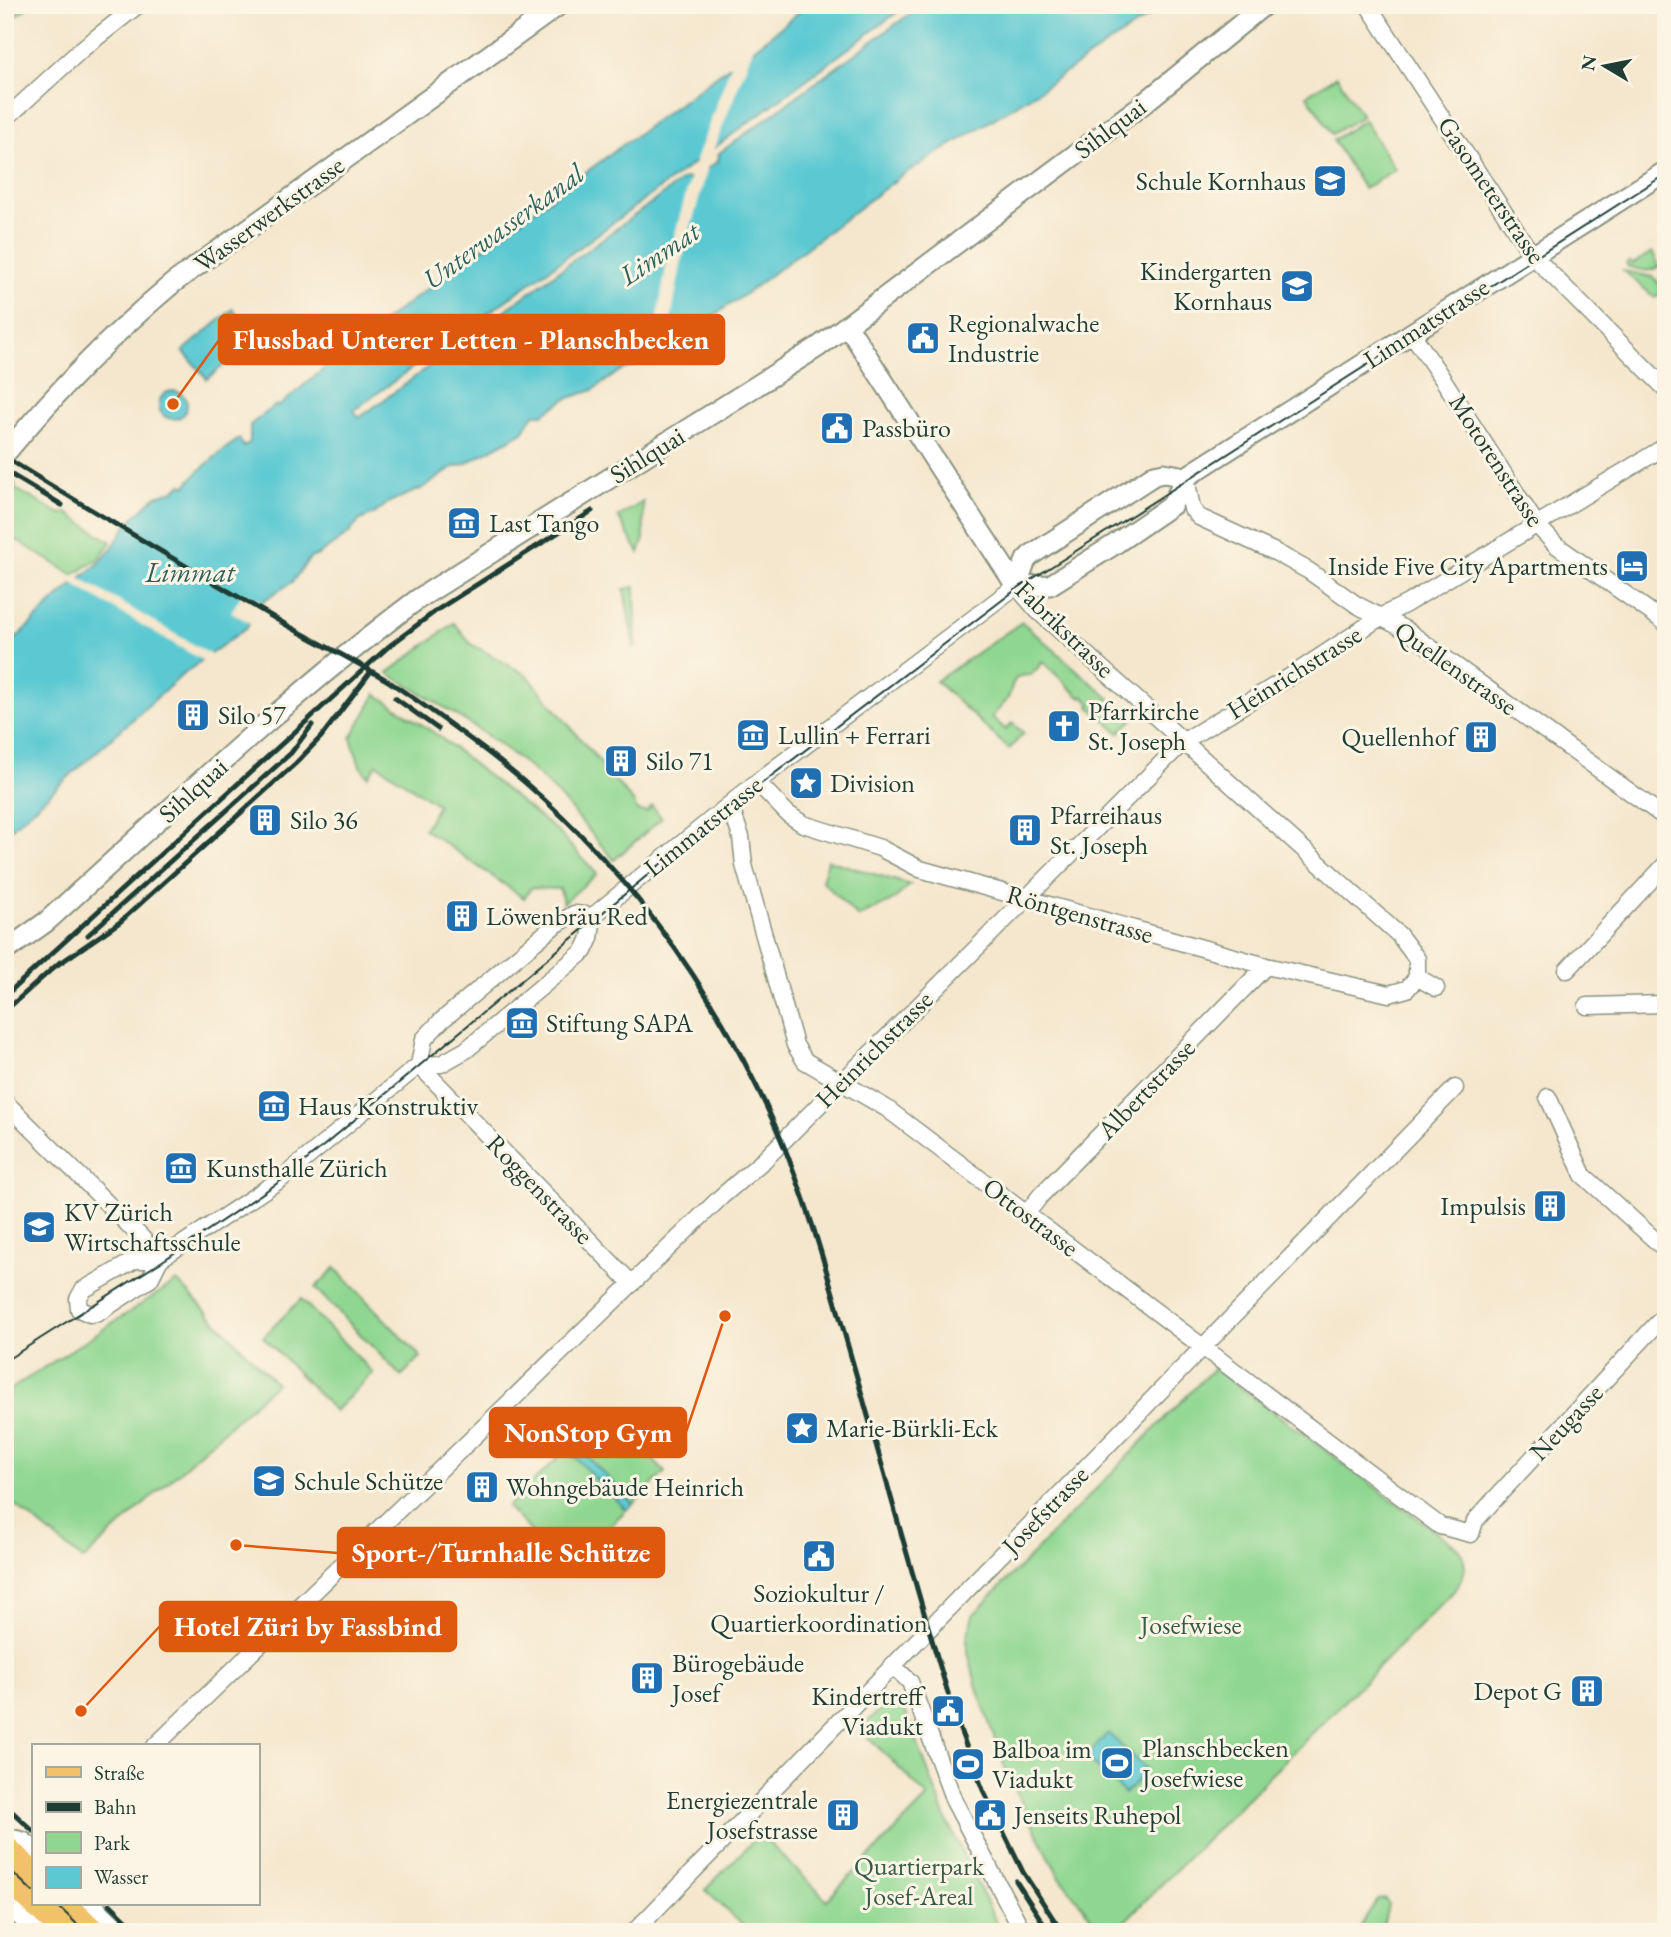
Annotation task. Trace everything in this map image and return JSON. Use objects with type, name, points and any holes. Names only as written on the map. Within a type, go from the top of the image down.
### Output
[{"type":"main road","points":[[5,1847],[32,1873]]},
{"type":"main road","points":[[5,1875],[32,1901]]},
{"type":"main road","points":[[37,1906],[65,1932]]},
{"type":"main road","points":[[67,1906],[94,1932]]},
{"type":"street","points":[[5,119],[82,49],[138,5]]},
{"type":"street","name":"Wasserwerkstrasse","points":[[5,454],[52,398],[99,349],[173,284],[559,5]]},
{"type":"street","name":"Sihlquai","points":[[5,968],[46,922],[367,637],[418,598],[784,369],[847,325],[1143,104],[1264,5]]},
{"type":"street","name":"Gasometerstrasse","points":[[1368,5],[1532,255],[1666,388]]},
{"type":"street","name":"Limmatstrasse","points":[[1016,586],[1050,585],[1112,546],[1172,505],[1186,477],[1666,170]]},
{"type":"street","name":"Fabrikstrasse","points":[[847,325],[1016,586],[1038,611],[1399,935],[1417,959],[1417,977]]},
{"type":"street","name":"Motorenstrasse","points":[[1411,332],[1536,524],[1556,545],[1666,623]]},
{"type":"street","name":"Heinrichstrasse","points":[[157,1744],[722,1196],[764,1160],[1184,741],[1291,676],[1382,616],[1666,446]]},
{"type":"street","name":"Limmatstrasse","points":[[419,1065],[424,1040],[451,1012],[559,922],[574,914],[593,916],[757,782],[1016,586],[1026,560],[1031,555],[1154,475],[1164,473],[1186,477]]},
{"type":"street","name":"Quellenstrasse","points":[[1186,477],[1192,509],[1199,517],[1275,552],[1357,605],[1382,616],[1666,818]]},
{"type":"street","name":"Röntgenstrasse","points":[[757,782],[788,814],[803,824],[880,848],[919,869],[1266,965],[1389,994],[1406,989],[1417,977]]},
{"type":"street","name":"Ottostrasse","points":[[730,805],[741,837],[744,865],[795,1045],[805,1061],[886,1108],[1440,1526],[1471,1534]]},
{"type":"street","points":[[1567,970],[1666,864]]},
{"type":"street","points":[[160,1259],[135,1260],[83,1290],[78,1299],[79,1309],[90,1314],[103,1310],[150,1279],[160,1259],[281,1179],[419,1065],[441,1065],[466,1050],[584,951],[590,938],[593,916]]},
{"type":"street","name":"Sihlquai","points":[[5,951],[46,922]]},
{"type":"street","name":"Albertstrasse","points":[[1027,1213],[1041,1195],[1266,965]]},
{"type":"street","points":[[1417,977],[1436,988]]},
{"type":"street","points":[[1587,1006],[1666,1004]]},
{"type":"street","name":"Roggenstrasse","points":[[419,1065],[632,1284]]},
{"type":"street","name":"Josefstrasse","points":[[635,1932],[1455,1088]]},
{"type":"street","points":[[1548,1097],[1583,1175],[1666,1250]]},
{"type":"street","points":[[5,1102],[160,1259]]},
{"type":"street","name":"Neugasse","points":[[1471,1534],[1475,1521],[1666,1314]]},
{"type":"street","points":[[893,1667],[910,1682],[954,1801],[1024,1932]]},
{"type":"street","points":[[5,1838],[23,1842],[32,1849]]},
{"type":"street","points":[[5,1902],[38,1932]]},
{"type":"street","points":[[93,1906],[120,1932]]},
{"type":"green space","points":[[5,5],[30,5],[5,25]]},
{"type":"green space","points":[[1337,76],[1362,116],[1332,134],[1307,95]]},
{"type":"green space","points":[[1364,120],[1395,169],[1364,189],[1333,140]]},
{"type":"green space","points":[[1652,252],[1659,266],[1656,268],[1641,270],[1626,264],[1633,264]]},
{"type":"green space","points":[[1624,271],[1653,277],[1664,289],[1655,298]]},
{"type":"green space","points":[[16,483],[14,488],[60,514],[67,513],[111,542],[98,559],[73,575],[5,533],[5,496]]},
{"type":"green space","points":[[643,502],[644,539],[639,553],[618,517]]},
{"type":"green space","points":[[635,587],[636,647],[634,647],[624,589]]},
{"type":"green space","points":[[1022,622],[1133,719],[1119,733],[1089,706],[1091,704],[1083,696],[1081,698],[1043,662],[1031,675],[1016,679],[1007,700],[992,717],[1006,730],[1012,723],[1024,733],[1009,749],[936,681]]},
{"type":"green space","points":[[454,623],[471,644],[527,675],[634,803],[637,811],[647,812],[652,806],[662,818],[614,860],[564,801],[531,769],[479,730],[388,673]]},
{"type":"green space","points":[[376,694],[436,734],[558,832],[597,874],[563,903],[560,889],[531,888],[524,898],[424,829],[438,805],[377,764],[368,776],[360,766],[351,738]]},
{"type":"green space","points":[[828,860],[910,885],[892,901],[858,917],[822,881]]},
{"type":"green space","points":[[335,1268],[421,1357],[401,1376],[315,1288]]},
{"type":"green space","points":[[177,1281],[276,1383],[83,1560],[5,1497],[5,1393]]},
{"type":"green space","points":[[301,1299],[373,1373],[335,1411],[263,1337]]},
{"type":"green space","name":"Josefwiese","points":[[1214,1368],[1459,1549],[1464,1561],[1464,1572],[1453,1592],[1114,1932],[1102,1932],[1059,1876],[1008,1776],[977,1688],[967,1639],[973,1615]]},
{"type":"green space","points":[[605,1411],[665,1472],[633,1504],[573,1442]]},
{"type":"green space","points":[[567,1449],[626,1510],[567,1568],[507,1507]]},
{"type":"green space","name":"Quartierpark Josef-Areal","points":[[897,1698],[902,1702],[947,1821],[1001,1932],[750,1932],[705,1890],[760,1834],[827,1900],[928,1797],[860,1729],[891,1699]]},
{"type":"green space","points":[[1385,1898],[1388,1904],[1382,1932],[1357,1932],[1378,1899]]},
{"type":"water","name":"Limmat","points":[[808,5],[907,5],[598,234],[354,410],[359,418],[685,178],[691,180],[718,161],[719,153],[922,5],[1165,5],[1037,92],[901,176],[747,293],[674,342],[636,365],[620,371],[593,390],[566,399],[543,414],[534,414],[523,432],[360,520],[348,534],[310,558],[292,582],[263,601],[247,627],[182,675],[5,834],[5,649],[63,593],[98,564],[129,522],[156,496],[173,491],[182,484],[186,486],[203,468],[239,439],[244,447],[250,442],[250,425],[276,405],[278,407],[326,367],[324,365],[760,44]]},
{"type":"water","points":[[233,309],[256,338],[207,379],[183,351]]},
{"type":"water","points":[[173,391],[183,395],[187,405],[183,415],[173,419],[163,415],[159,405],[163,395]]},
{"type":"water","points":[[573,1442],[633,1504],[626,1510],[567,1449]]},
{"type":"water","name":"Planschbecken Josefwiese","points":[[1108,1733],[1147,1770],[1125,1794],[1086,1757]]},
{"type":"pier","points":[[755,43],[712,154],[693,168],[733,59]]},
{"type":"pier","points":[[709,163],[682,259],[665,352],[650,361],[666,267],[691,175]]},
{"type":"pier","points":[[76,576],[213,656],[205,662],[69,582]]},
{"type":"pier","points":[[243,592],[266,604],[253,625],[231,612]]},
{"type":"tram line","points":[[5,1361],[161,1262],[285,1178],[711,822],[1018,588],[1666,174]]},
{"type":"tram line","points":[[5,1865],[32,1891]]},
{"type":"tram line","points":[[58,1906],[85,1932]]},
{"type":"railway","points":[[5,457],[285,624],[374,672],[440,717],[536,792],[620,878],[657,924],[723,1023],[752,1076],[789,1158],[827,1273],[957,1722],[983,1790],[1023,1872],[1062,1932]]},
{"type":"railway","points":[[5,471],[62,505]]},
{"type":"railway","points":[[5,996],[388,647],[437,610],[592,511]]},
{"type":"railway","points":[[53,968],[120,922],[296,763],[321,737],[369,674]]},
{"type":"railway","points":[[395,698],[438,729]]},
{"type":"railway","points":[[88,935],[291,753],[312,725]]},
{"type":"railway","points":[[5,1011],[60,962]]},
{"type":"railway","points":[[5,1805],[32,1830]]},
{"type":"railway","points":[[1016,1881],[1049,1932]]},
{"type":"railway","points":[[112,1906],[139,1932]]},
{"type":"place","name":"Schule Kornhaus","points":[[1330,181]]},
{"type":"place","name":"Kindergarten Kornhaus","points":[[1297,286]]},
{"type":"place","name":"Regionalwache Industrie","points":[[923,338]]},
{"type":"place","name":"Flussbad Unterer Letten - Planschbecken","points":[[173,404]]},
{"type":"place","name":"Passbüro","points":[[837,428]]},
{"type":"place","name":"Last Tango","points":[[464,523]]},
{"type":"place","name":"Inside Five City Apartments","points":[[1632,566]]},
{"type":"place","name":"Silo 57","points":[[193,715]]},
{"type":"place","name":"Pfarrkirche St. Joseph","points":[[1064,726]]},
{"type":"place","name":"Lullin + Ferrari","points":[[753,735]]},
{"type":"place","name":"Quellenhof","points":[[1481,737]]},
{"type":"place","name":"Silo 71","points":[[621,761]]},
{"type":"place","name":"Division","points":[[806,783]]},
{"type":"place","name":"Silo 36","points":[[265,820]]},
{"type":"place","name":"Pfarreihaus St. Joseph","points":[[1025,830]]},
{"type":"place","name":"Löwenbräu Red","points":[[462,916]]},
{"type":"place","name":"Stiftung SAPA","points":[[522,1023]]},
{"type":"place","name":"Haus Konstruktiv","points":[[274,1106]]},
{"type":"place","name":"Kunsthalle Zürich","points":[[181,1168]]},
{"type":"place","name":"Impulsis","points":[[1550,1206]]},
{"type":"place","name":"KV Zürich Wirtschaftsschule","points":[[39,1227]]},
{"type":"place","name":"NonStop Gym","points":[[725,1316]]},
{"type":"place","name":"Marie-Bürkli-Eck","points":[[802,1428]]},
{"type":"place","name":"Schule Schütze","points":[[269,1481]]},
{"type":"place","name":"Wohngebäude Heinrich","points":[[482,1487]]},
{"type":"place","name":"Sport-/Turnhalle Schütze","points":[[236,1545]]},
{"type":"place","name":"Soziokultur / Quartierkoordination","points":[[819,1556]]},
{"type":"place","name":"Bürogebäude Josef","points":[[647,1678]]},
{"type":"place","name":"Depot G","points":[[1587,1691]]},
{"type":"place","name":"Hotel Züri by Fassbind","points":[[81,1711]]},
{"type":"place","name":"Kindertreff Viadukt","points":[[948,1711]]},
{"type":"place","name":"Planschbecken Josefwiese","points":[[1117,1763]]},
{"type":"place","name":"Balboa im Viadukt","points":[[968,1764]]},
{"type":"place","name":"Energiezentrale Josefstrasse","points":[[843,1815]]},
{"type":"place","name":"Jenseits Ruhepol","points":[[990,1815]]},
{"type":"water label","name":"Unterwasserkanal","points":[[503,226]]}]
